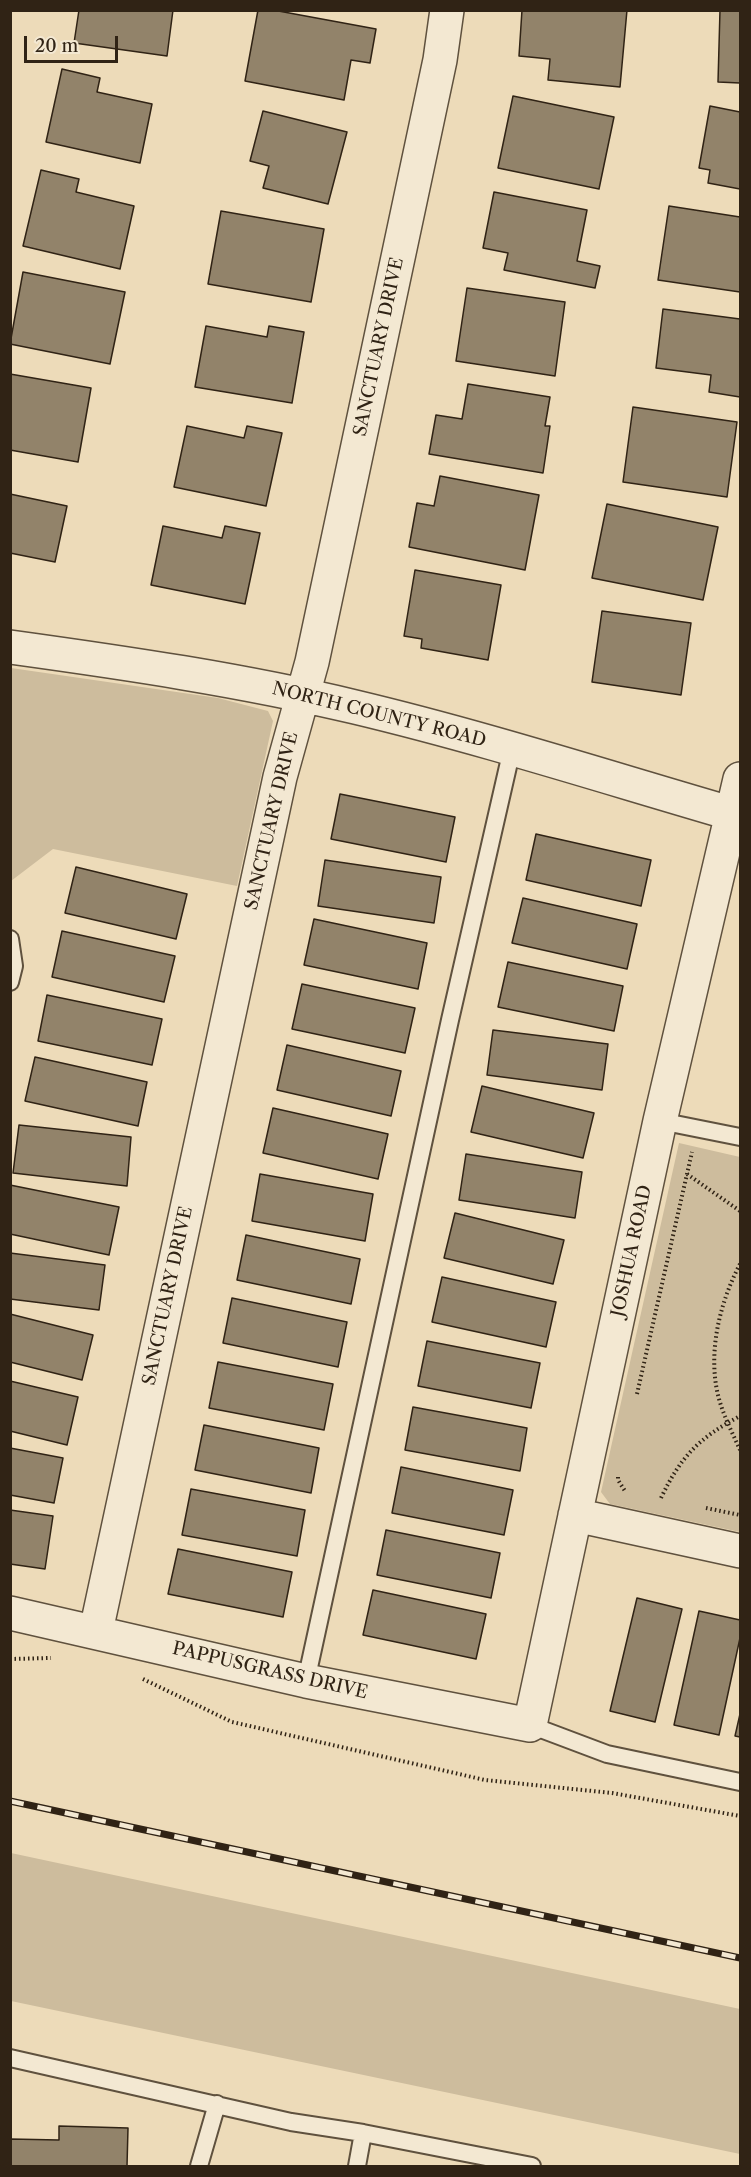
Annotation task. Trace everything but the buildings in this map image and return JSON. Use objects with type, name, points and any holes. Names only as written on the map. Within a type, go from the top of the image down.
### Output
[{"type":"street","name":"SANCTUARY DRIVE","points":[[96,1631],[280,777],[312,662],[440,60],[447,10]]},
{"type":"street","name":"NORTH COUNTY ROAD","points":[[10,647],[158,668],[302,695],[398,717],[737,815]]},
{"type":"street","name":"JOSHUA ROAD","points":[[530,1725],[660,1121],[737,815],[741,778]]},
{"type":"street","points":[[575,1515],[741,1551]]},
{"type":"street","name":"PAPPUSGRASS DRIVE","points":[[10,1613],[306,1681],[530,1725]]},
{"type":"lane","points":[[306,1681],[450,1020],[512,749]]},
{"type":"lane","points":[[10,939],[14,966],[10,982]]},
{"type":"lane","points":[[660,1121],[741,1137]]},
{"type":"lane","points":[[530,1725],[607,1754],[741,1782]]},
{"type":"lane","points":[[10,2058],[291,2122],[363,2133],[532,2166]]},
{"type":"lane","points":[[199,2166],[217,2104]]},
{"type":"lane","points":[[357,2166],[363,2133]]},
{"type":"path","points":[[636,1401],[697,1128]]},
{"type":"path","points":[[687,1174],[724,1202],[741,1211]]},
{"type":"path","points":[[741,1264],[728,1287],[714,1357],[719,1400],[741,1450]]},
{"type":"path","points":[[661,1498],[671,1477],[701,1440],[741,1416]]},
{"type":"path","points":[[620,1469],[618,1480],[624,1491],[633,1493]]},
{"type":"path","points":[[652,1496],[672,1501]]},
{"type":"path","points":[[695,1505],[741,1515]]},
{"type":"path","points":[[10,1659],[60,1660]]},
{"type":"path","points":[[134,1674],[232,1722],[485,1780],[612,1793],[741,1816]]},
{"type":"shaded area","points":[[11,668],[218,698],[268,711],[273,721],[237,886],[53,849],[11,881]]},
{"type":"shaded area","points":[[679,1143],[740,1157],[740,1532],[610,1504],[601,1492]]},
{"type":"shaded area","points":[[11,1853],[740,2009],[740,2154],[11,2001]]},
{"type":"railway","points":[[10,1801],[740,1958]]}]
